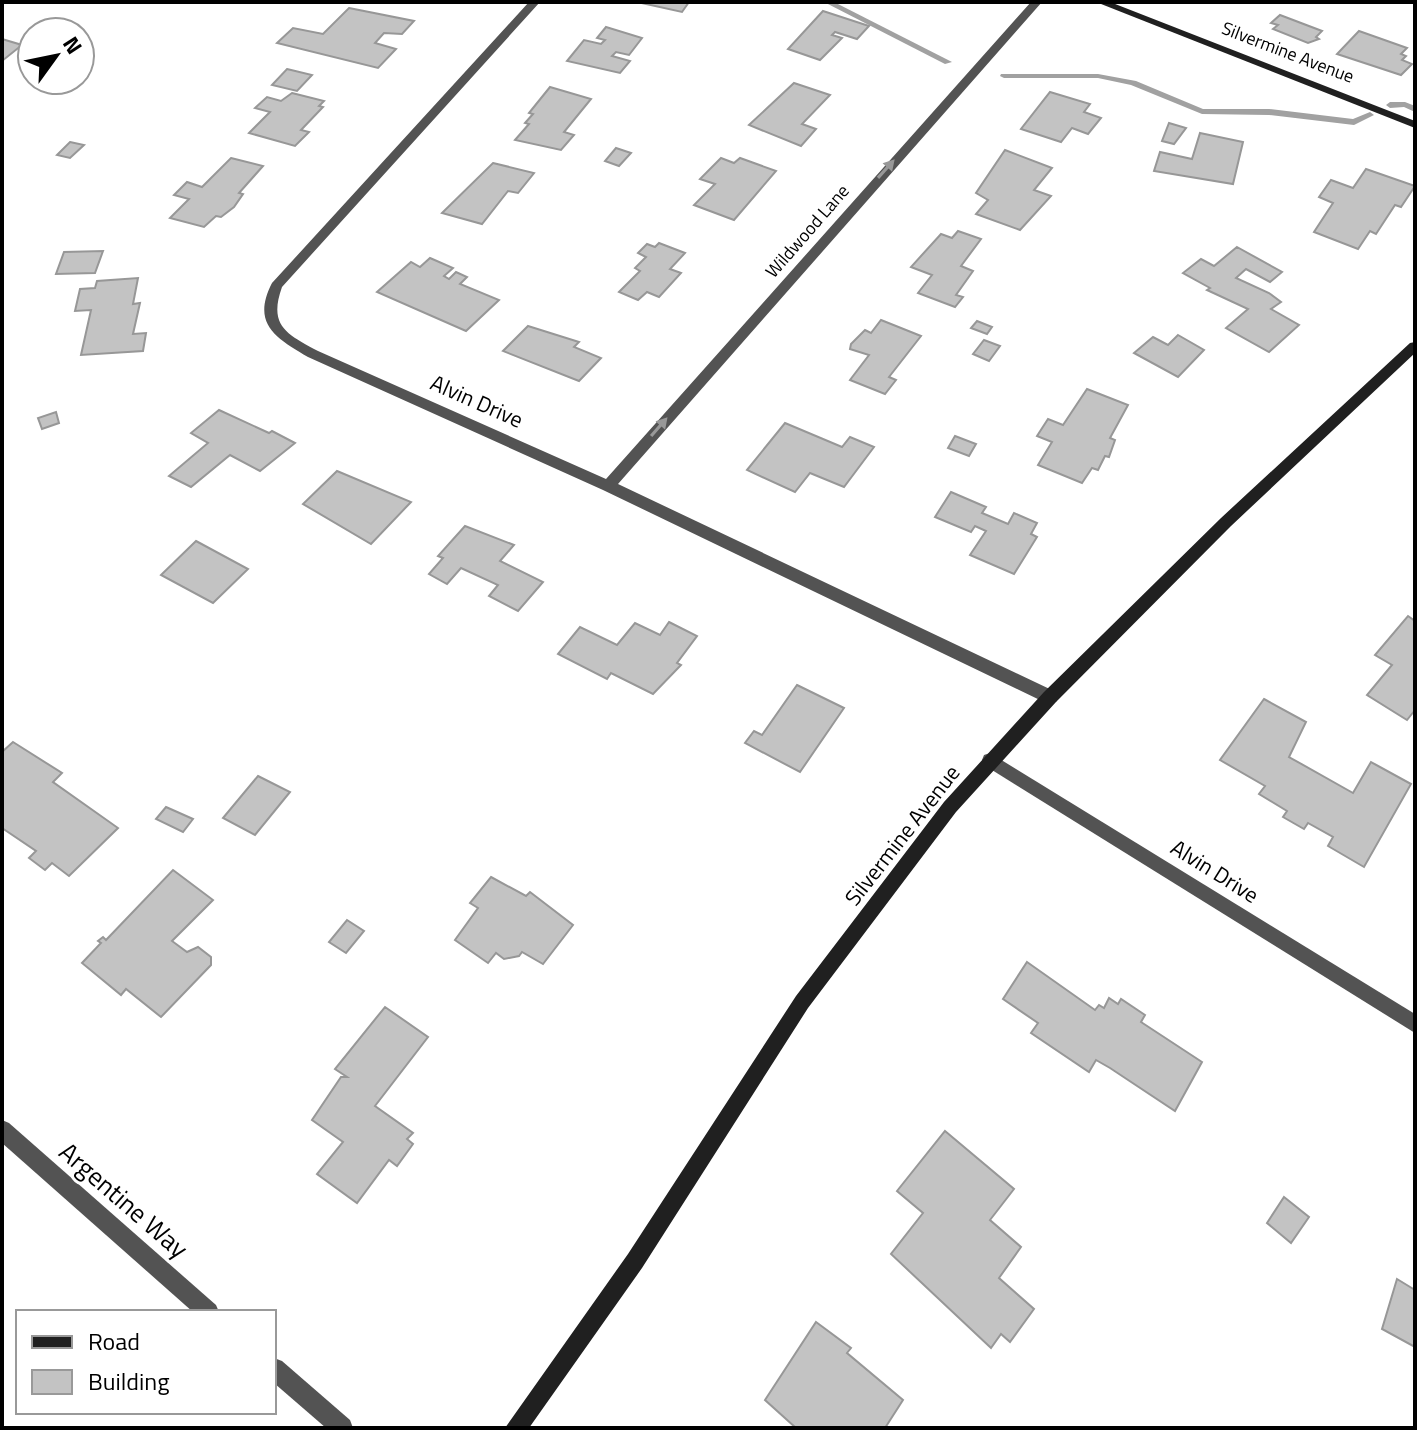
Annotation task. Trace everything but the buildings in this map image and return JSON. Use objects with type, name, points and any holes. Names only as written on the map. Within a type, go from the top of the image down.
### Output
[{"type":"street","name":"Alvin Drive","points":[[535,2],[292,266],[269,301],[268,314],[273,327],[313,354],[608,486],[1050,697]]},
{"type":"street","name":"Wildwood Lane","points":[[608,486],[1037,2]]},
{"type":"street","name":"Silvermine Avenue","points":[[1101,2],[1415,125]]},
{"type":"street","name":"Silvermine Avenue","points":[[516,1428],[643,1249],[802,1002],[990,760],[1270,479],[1415,346]]},
{"type":"street","name":"Alvin Drive","points":[[990,760],[1415,1024]]},
{"type":"street","name":"Argentine Way","points":[[2,1130],[207,1310]]},
{"type":"street","points":[[276,1371],[342,1428]]},
{"type":"waterway","points":[[828,2],[948,62]]},
{"type":"waterway","points":[[1004,76],[1098,76],[1133,83],[1202,111],[1269,112],[1354,122],[1370,115]]},
{"type":"waterway","points":[[1390,105],[1405,104],[1415,109]]}]
